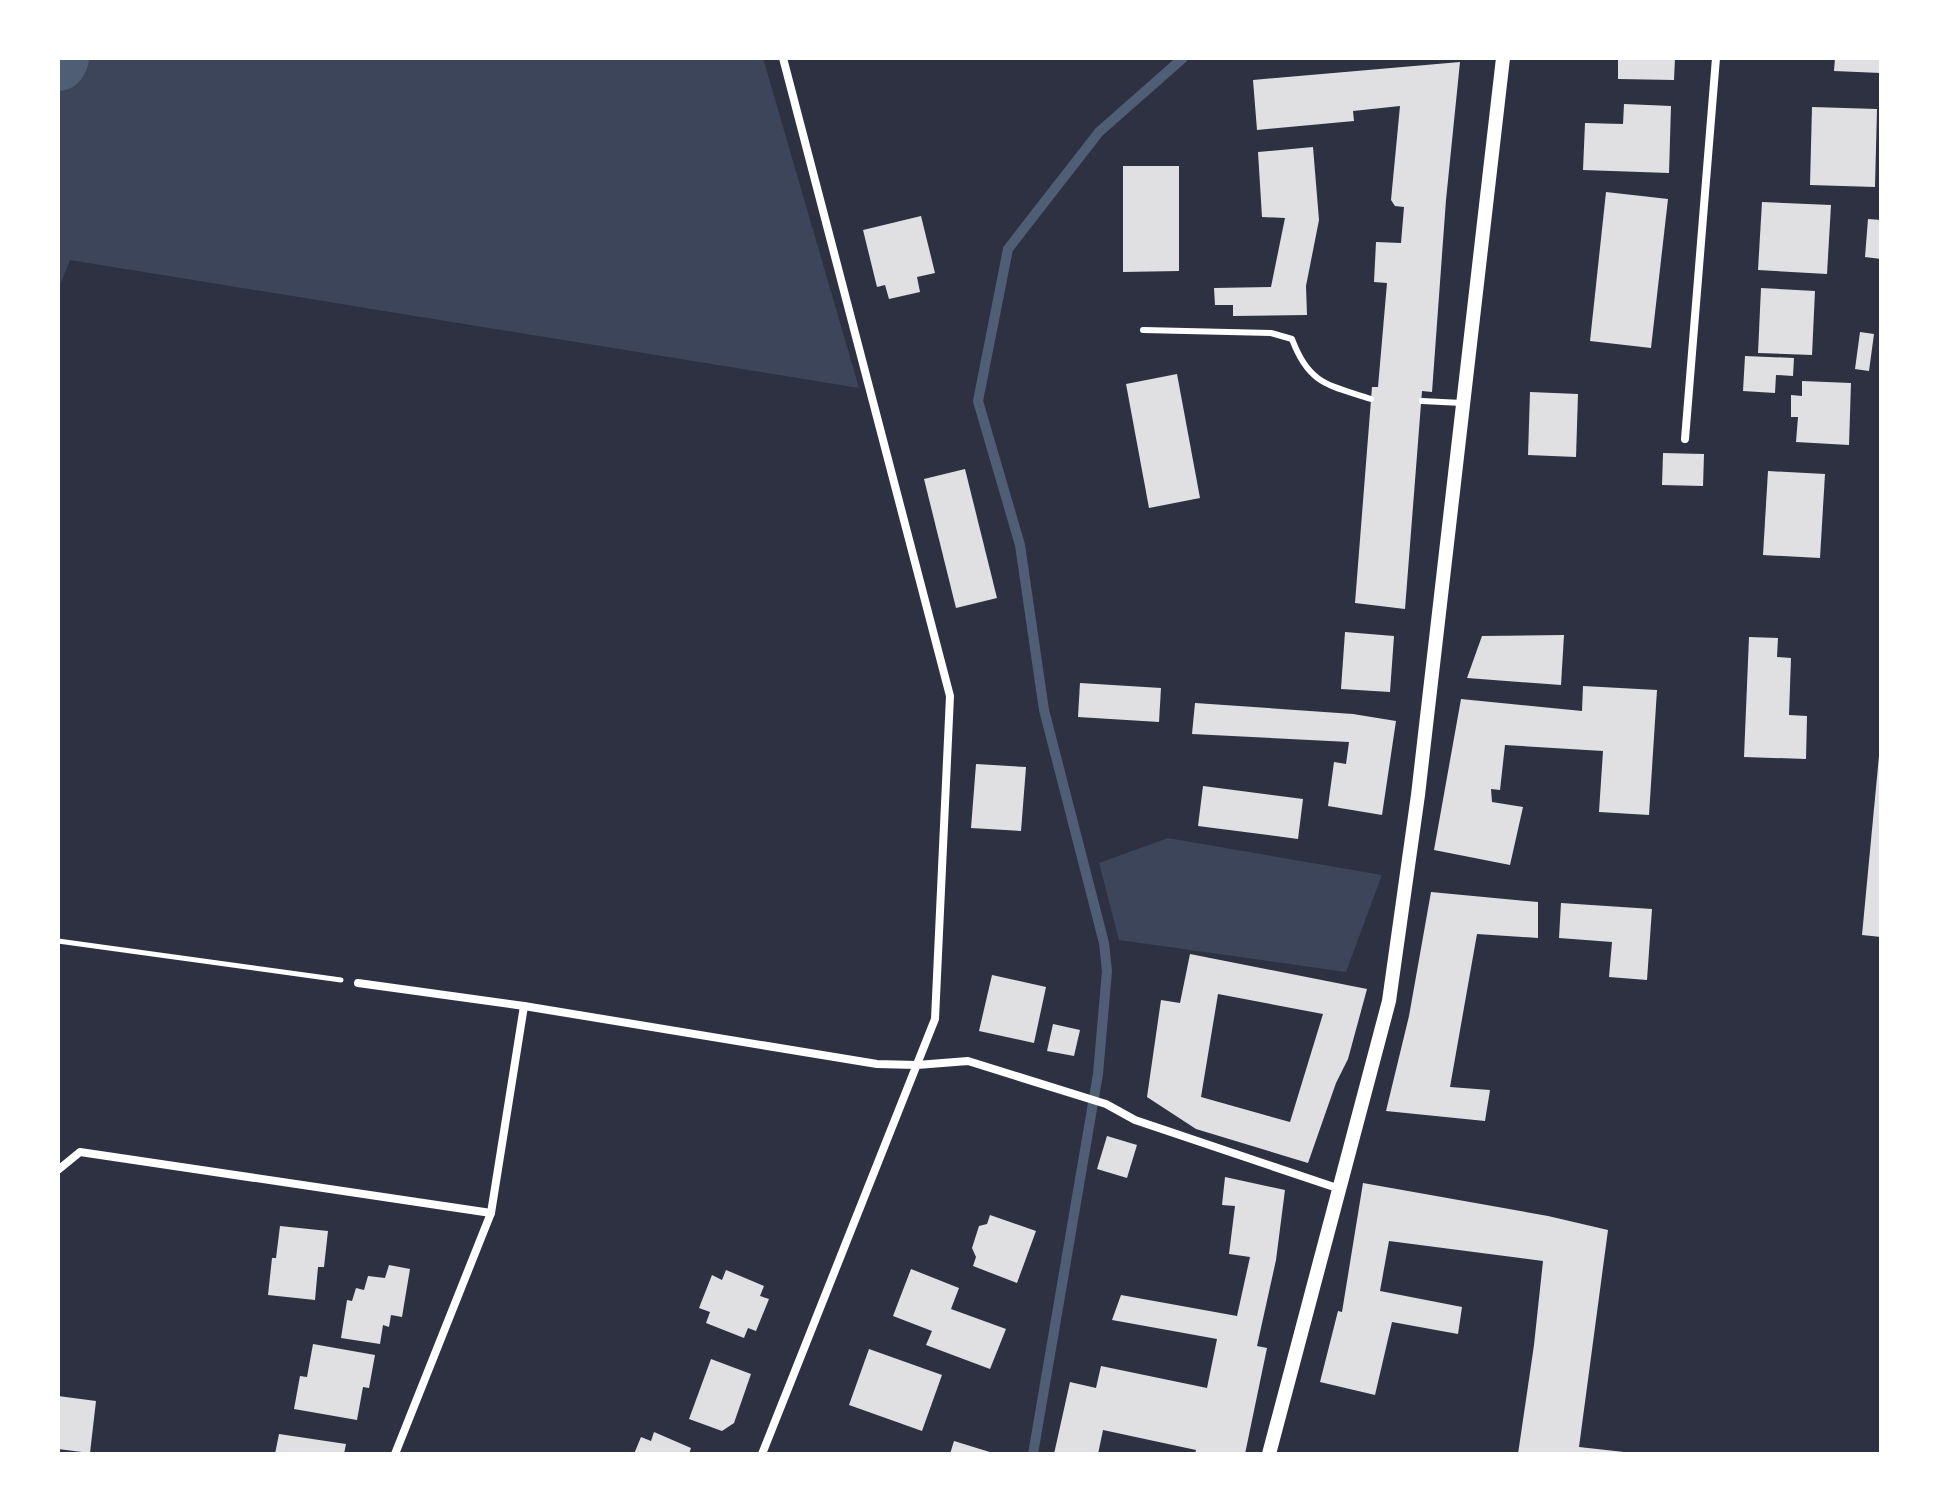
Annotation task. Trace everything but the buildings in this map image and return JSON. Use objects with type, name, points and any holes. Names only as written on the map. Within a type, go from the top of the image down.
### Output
[{"type":"street","points":[[762,1454],[935,1019],[950,696],[783,58]]},
{"type":"street","points":[[1269,1454],[1389,1001],[1418,795],[1503,58]]},
{"type":"street","points":[[1685,439],[1716,58]]},
{"type":"street","points":[[358,983],[524,1006],[877,1064],[968,1061],[1106,1104],[1135,1120],[1340,1189]]},
{"type":"street","points":[[395,1454],[491,1213],[524,1006]]},
{"type":"street","points":[[58,1170],[80,1152],[491,1213]]},
{"type":"lane","points":[[1143,330],[1271,333],[1292,339],[1301,363],[1325,384],[1371,399]]},
{"type":"lane","points":[[1422,401],[1462,403]]},
{"type":"path","points":[[58,941],[358,983]]},
{"type":"shaded area","points":[[58,58],[763,58],[859,388],[70,260],[58,290]]},
{"type":"shaded area","points":[[1168,838],[1382,875],[1346,972],[1119,940],[1099,863]]},
{"type":"waterway","points":[[58,62],[60,58]]},
{"type":"waterway","points":[[1033,1454],[1098,1074],[1107,971],[1104,943],[1044,710],[1020,545],[978,401],[1008,249],[1099,132],[1183,58]]}]
